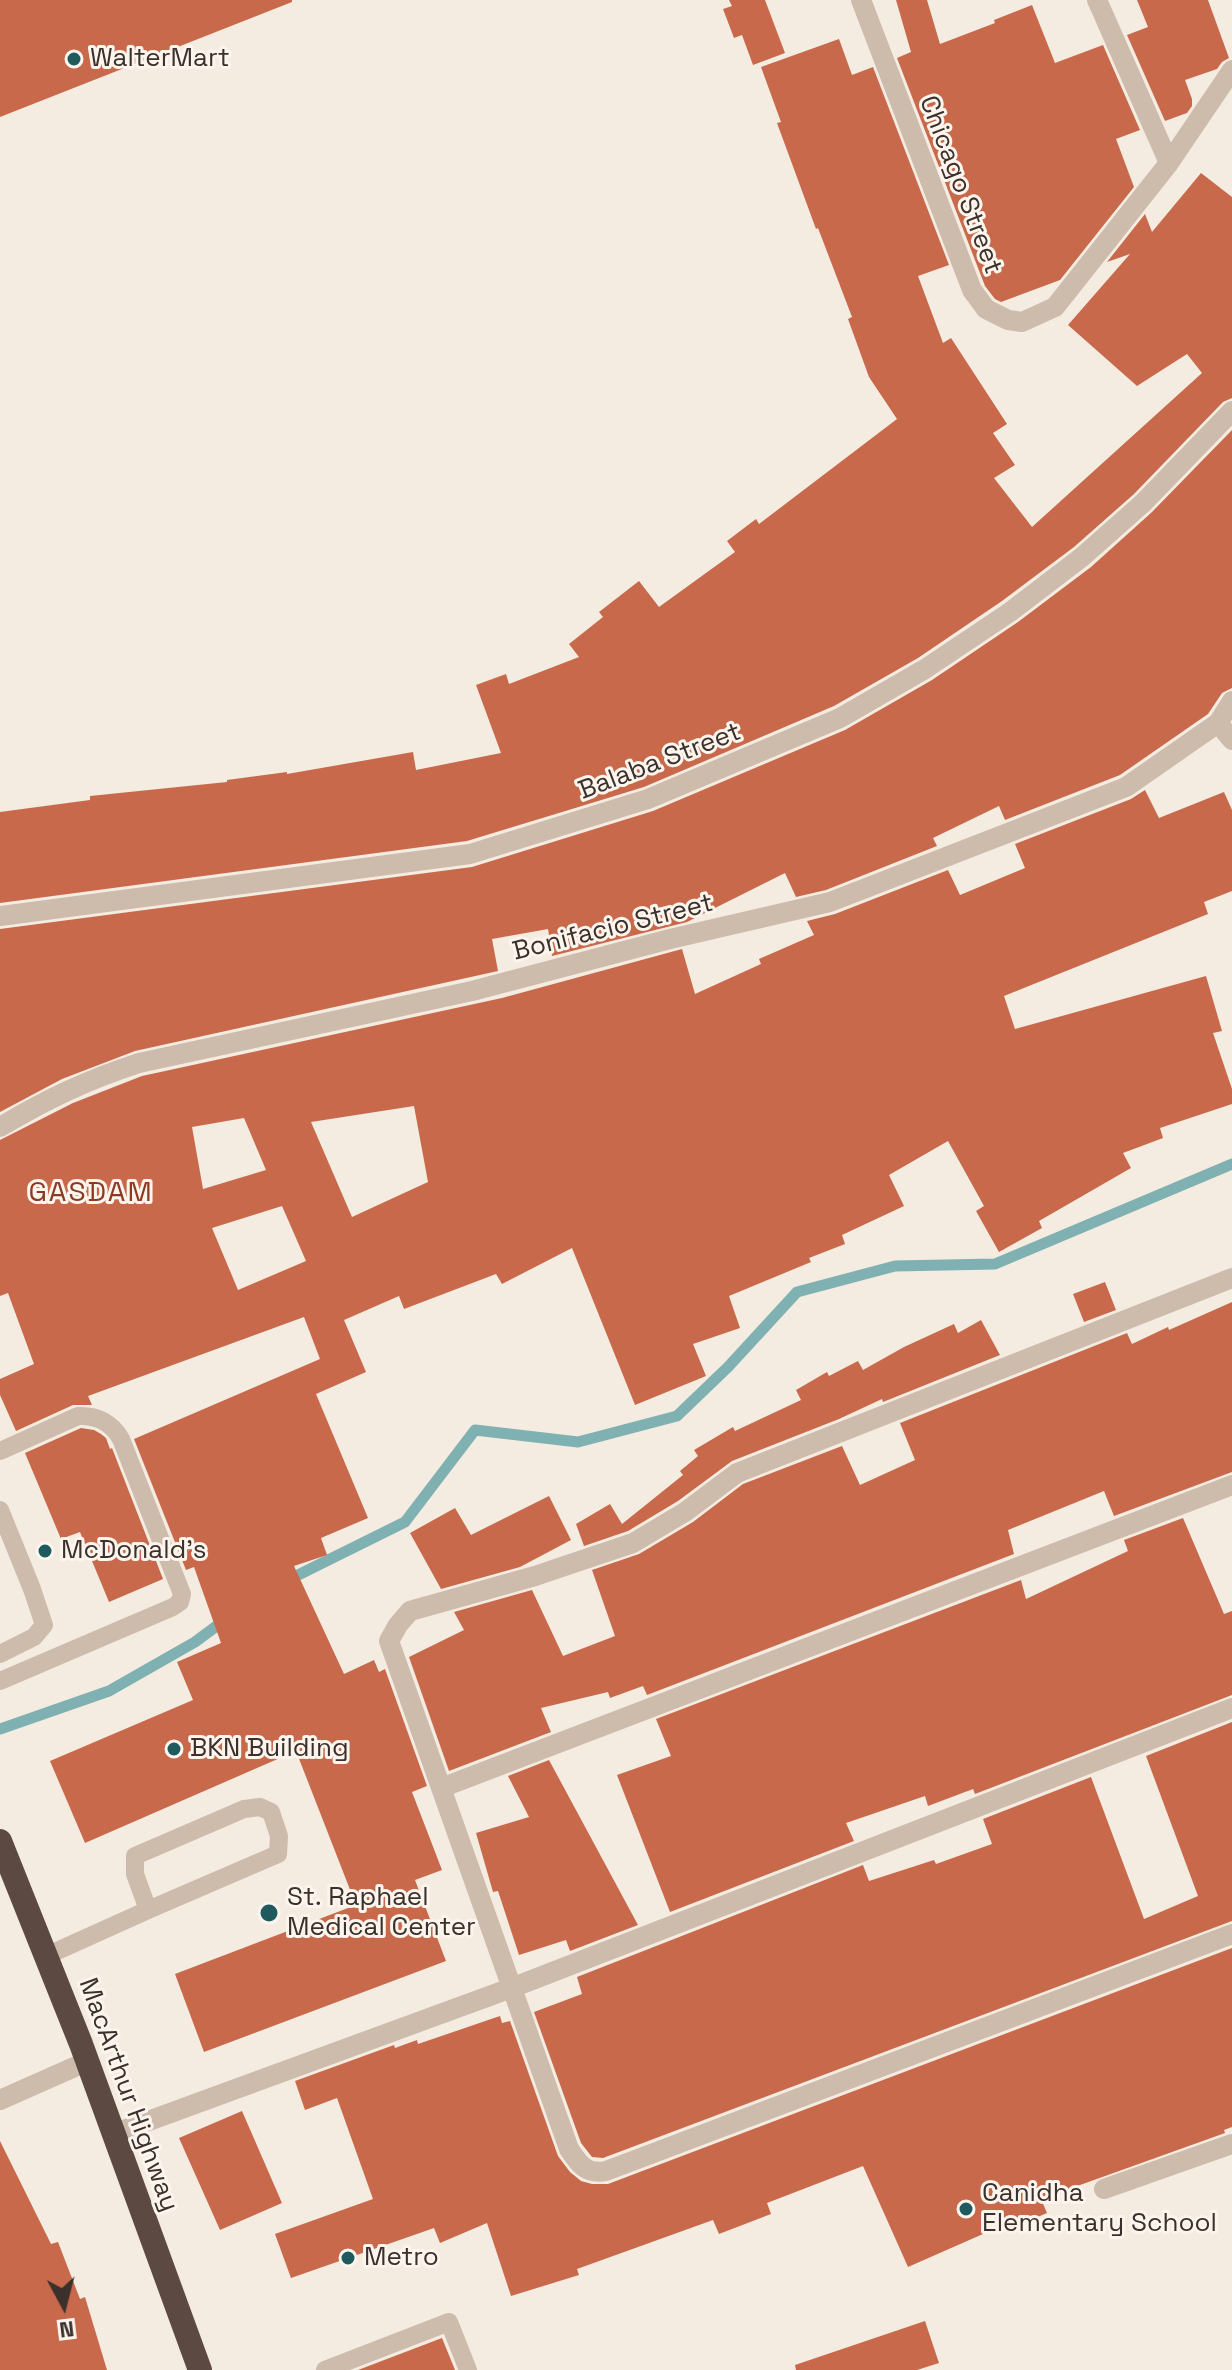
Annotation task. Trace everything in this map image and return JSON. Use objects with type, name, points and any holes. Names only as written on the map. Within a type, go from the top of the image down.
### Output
[{"type":"highway","name":"MacArthur Highway","points":[[0,1841],[88,2061],[200,2370]]},
{"type":"street","name":"Chicago Street","points":[[861,0],[972,290],[986,309],[1008,320],[1022,322],[1055,307],[1169,163],[1232,70]]},
{"type":"street","points":[[1097,0],[1169,163]]},
{"type":"street","name":"Balaba Street","points":[[0,916],[470,854],[648,799],[840,718],[925,669],[1010,612],[1082,557],[1143,503],[1232,411]]},
{"type":"street","points":[[1232,701],[1218,723],[1232,740]]},
{"type":"street","name":"Bonifacio Street","points":[[0,1127],[80,1084],[139,1063],[472,991],[670,939],[830,902],[1126,787],[1218,723]]},
{"type":"street","points":[[1232,1278],[737,1473],[685,1512],[633,1543],[535,1576],[410,1611],[389,1641],[569,2149],[584,2169],[596,2173],[1232,1934]]},
{"type":"street","points":[[441,1788],[1232,1485]]},
{"type":"street","points":[[113,2134],[514,1987],[1232,1708]]},
{"type":"street","points":[[0,2100],[88,2061]]},
{"type":"street","points":[[1104,2189],[1232,2144]]},
{"type":"lane","points":[[0,1451],[78,1416],[91,1415],[114,1428],[182,1594],[180,1602],[173,1607],[0,1681]]},
{"type":"lane","points":[[0,1510],[44,1625],[34,1637],[0,1654]]},
{"type":"lane","points":[[46,1956],[278,1854],[279,1836],[271,1812],[260,1807],[244,1809],[135,1856],[135,1874],[148,1910]]},
{"type":"lane","points":[[336,2368],[449,2322],[468,2370]]},
{"type":"building","name":"WalterMart","points":[[0,0],[292,0],[292,2],[0,117]]},
{"type":"building","points":[[729,0],[765,0],[785,53],[753,65],[742,35],[734,38],[723,9],[732,6]]},
{"type":"building","points":[[896,0],[927,0],[940,44],[1032,5],[1055,63],[1103,45],[1140,130],[1116,139],[1134,187],[1060,280],[1001,302],[985,286],[897,58],[911,52]]},
{"type":"building","points":[[1137,0],[1208,0],[1229,58],[1217,69],[1185,80],[1192,106],[1187,113],[1165,121],[1127,35],[1148,27]]},
{"type":"building","points":[[839,39],[852,75],[873,67],[949,265],[918,276],[943,343],[951,338],[1007,424],[993,433],[1015,465],[994,478],[1032,527],[1202,373],[1187,354],[1137,386],[1068,325],[1130,254],[1107,262],[1145,214],[1152,232],[1201,173],[1232,197],[1232,398],[1223,402],[1134,494],[1074,547],[918,658],[834,706],[644,787],[467,841],[0,903],[0,812],[90,800],[90,796],[287,774],[413,752],[416,770],[501,753],[476,685],[506,674],[509,684],[579,657],[569,644],[603,617],[599,612],[639,581],[659,607],[735,552],[727,541],[756,519],[759,524],[897,419],[869,377],[848,319],[852,317],[777,123],[781,122],[761,67]]},
{"type":"building","points":[[1232,430],[1232,688],[1222,693],[1208,714],[1120,775],[1005,820],[999,806],[933,838],[937,846],[826,890],[796,897],[785,873],[687,922],[552,956],[548,929],[492,939],[498,971],[135,1051],[62,1079],[0,1112],[0,929],[472,867],[653,811],[845,730],[932,680],[1018,622],[1091,567],[1152,512]]},
{"type":"building","points":[[1145,790],[1159,818],[1224,792],[1232,810],[1232,891],[1204,902],[1208,914],[1004,996],[1015,1029],[1206,976],[1222,1031],[1213,1033],[1232,1089],[1232,1104],[1160,1128],[1163,1138],[1123,1153],[1131,1168],[1039,1221],[1042,1228],[999,1252],[976,1211],[984,1206],[948,1141],[889,1175],[904,1206],[842,1235],[845,1244],[809,1258],[811,1262],[729,1296],[740,1328],[693,1344],[706,1376],[635,1405],[572,1248],[502,1284],[496,1274],[404,1309],[399,1296],[344,1320],[366,1372],[316,1394],[368,1518],[321,1538],[327,1555],[294,1566],[344,1674],[374,1660],[379,1672],[385,1669],[427,1786],[412,1792],[442,1870],[415,1880],[446,1961],[204,2052],[175,1974],[356,1905],[296,1751],[85,1843],[50,1761],[193,1700],[177,1662],[221,1643],[194,1567],[186,1570],[134,1439],[320,1359],[304,1317],[88,1396],[92,1405],[73,1405],[16,1431],[0,1395],[0,1379],[34,1364],[8,1293],[0,1296],[0,1140],[73,1103],[142,1076],[502,998],[682,949],[695,994],[761,964],[759,959],[814,935],[807,921],[835,914],[948,870],[960,895],[1025,868],[1015,844],[1131,799]],"holes":[[[414,1106],[428,1182],[352,1217],[311,1122]],[[244,1118],[266,1170],[203,1189],[192,1127]],[[282,1206],[306,1261],[238,1290],[212,1228]]]},
{"type":"building","points":[[1105,1282],[1116,1310],[1084,1322],[1073,1294]]},
{"type":"building","points":[[1232,1302],[1232,1472],[1114,1516],[1104,1491],[1008,1530],[1014,1554],[647,1695],[643,1686],[610,1698],[608,1692],[541,1708],[551,1732],[449,1771],[409,1657],[464,1630],[454,1612],[532,1590],[563,1656],[615,1636],[592,1570],[639,1554],[693,1522],[743,1484],[842,1446],[860,1485],[915,1460],[900,1423],[1127,1333],[1132,1344]]},
{"type":"building","points":[[981,1320],[1000,1355],[883,1402],[882,1399],[732,1461],[678,1501],[628,1531],[584,1546],[576,1524],[610,1504],[622,1524],[683,1475],[680,1471],[698,1456],[694,1450],[733,1427],[735,1431],[801,1400],[796,1390],[827,1372],[829,1376],[858,1361],[863,1370],[954,1324],[958,1333]]},
{"type":"building","points":[[81,1428],[101,1434],[112,1448],[163,1579],[109,1602],[80,1532],[61,1539],[25,1453]]},
{"type":"building","points":[[549,1496],[571,1540],[520,1567],[441,1589],[410,1533],[455,1508],[471,1535]]},
{"type":"building","points":[[1183,1518],[1224,1614],[1232,1611],[1232,1695],[975,1794],[973,1789],[928,1806],[925,1796],[846,1823],[854,1841],[670,1912],[617,1775],[671,1756],[656,1719],[1021,1580],[1026,1599],[1128,1551],[1124,1540]]},
{"type":"building","points":[[1232,1722],[1232,1921],[603,2158],[592,2157],[581,2143],[534,2012],[582,1994],[577,1977],[863,1865],[869,1881],[934,1860],[936,1864],[992,1844],[983,1819],[1091,1777],[1144,1919],[1198,1896],[1146,1756]]},
{"type":"building","points":[[549,1760],[638,1925],[570,1951],[566,1940],[519,1955],[498,1891],[493,1892],[476,1833],[529,1817],[508,1776]]},
{"type":"building","points":[[1232,1948],[1232,2127],[1224,2130],[1225,2133],[1041,2199],[1047,2213],[1010,2229],[1008,2223],[908,2267],[863,2166],[767,2203],[771,2214],[719,2234],[713,2220],[577,2269],[579,2275],[511,2296],[487,2223],[440,2243],[434,2228],[291,2278],[275,2234],[373,2199],[337,2098],[305,2110],[295,2081],[394,2045],[395,2048],[417,2040],[418,2044],[500,2016],[502,2023],[510,2021],[558,2156],[581,2181],[608,2184]]},
{"type":"building","points":[[242,2111],[282,2203],[220,2230],[179,2138]]},
{"type":"building","points":[[0,2141],[51,2244],[58,2242],[80,2299],[85,2297],[107,2370],[0,2370]]},
{"type":"building","points":[[925,2321],[939,2363],[917,2370],[796,2370],[795,2365]]},
{"type":"building","points":[[442,2338],[455,2370],[358,2370]]},
{"type":"waterway","points":[[288,1580],[405,1522],[475,1430],[578,1442],[677,1416],[728,1367],[797,1292],[895,1266],[995,1264],[1232,1164]]},
{"type":"waterway","points":[[0,1729],[109,1691],[195,1642],[226,1619]]},
{"type":"place","name":"WalterMart","points":[[74,59]]},
{"type":"place","name":"McDonald's","points":[[45,1551]]},
{"type":"place","name":"BKN Building","points":[[174,1749]]},
{"type":"place","name":"St. Raphael Medical Center","points":[[269,1913]]},
{"type":"place","name":"Canidha Elementary School","points":[[966,2209]]},
{"type":"place","name":"Metro","points":[[348,2258]]},
{"type":"district","name":"GASDAM","points":[[91,1193]]}]
